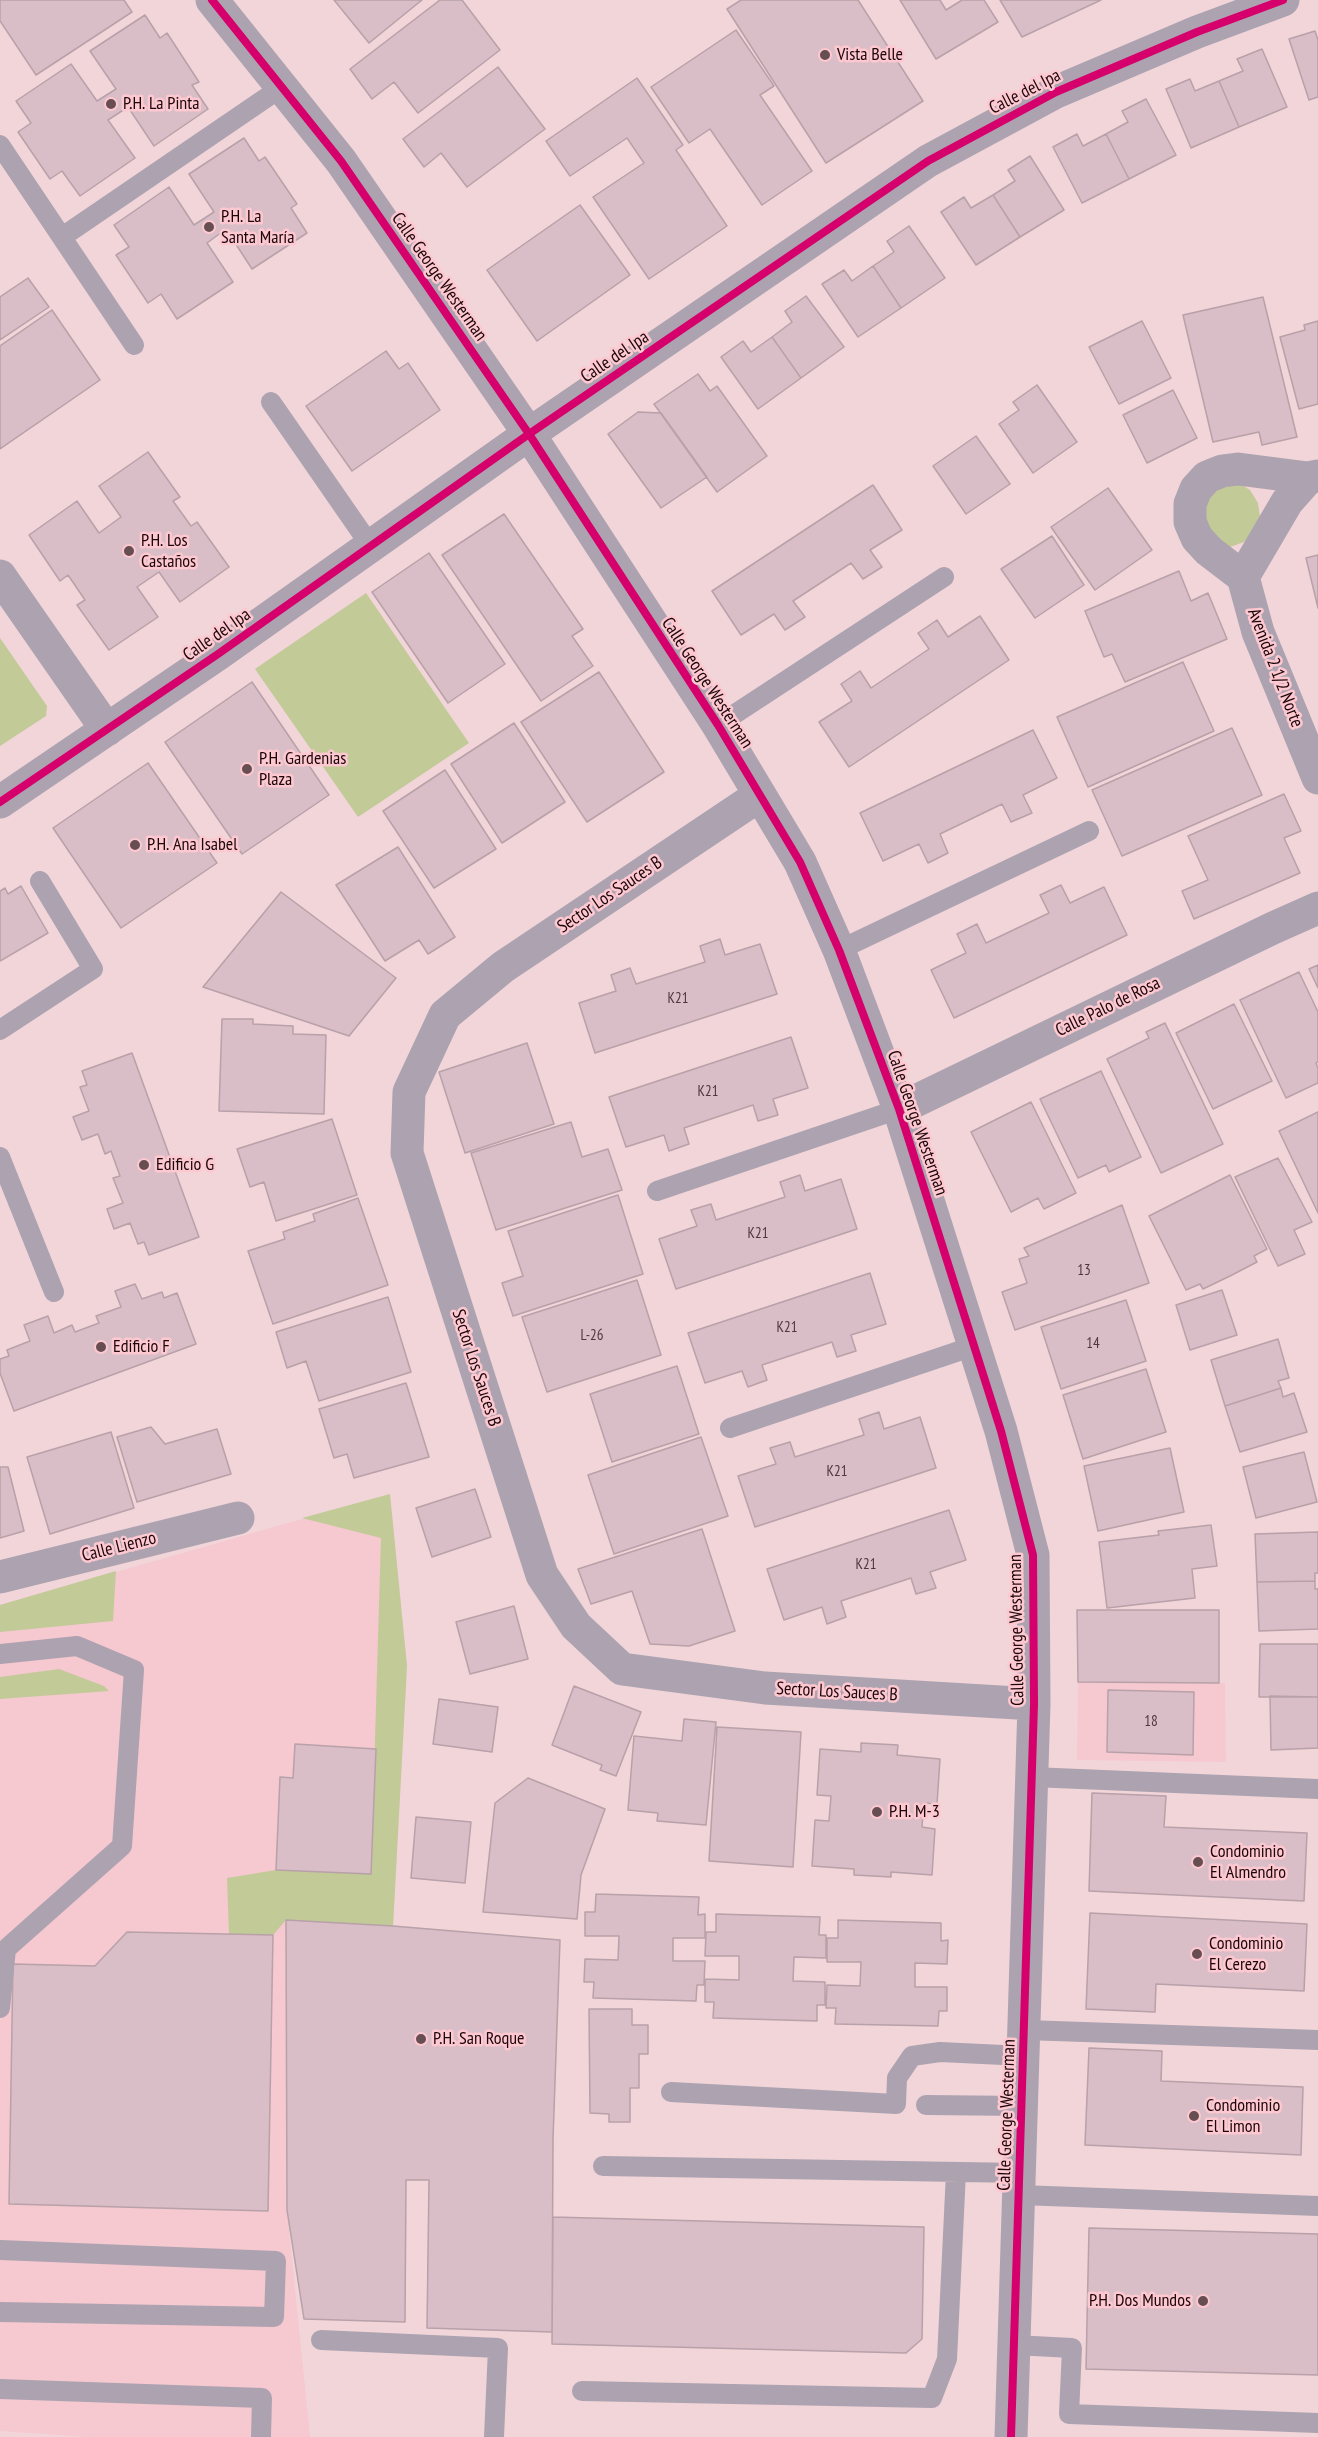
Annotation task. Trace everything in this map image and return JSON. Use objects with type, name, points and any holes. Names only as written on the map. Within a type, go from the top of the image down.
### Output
[{"type":"street","name":"Calle George Westerman","points":[[212,0],[341,161],[529,434],[718,725],[800,862],[839,950],[899,1109],[1001,1431],[1033,1555],[1034,1704],[1011,2437]]},
{"type":"street","name":"Calle del Ipa","points":[[0,802],[529,434],[928,161],[1056,92],[1197,32],[1283,0]]},
{"type":"street","points":[[1238,469],[1313,477],[1287,502],[1243,577],[1209,551],[1197,538],[1190,522],[1190,504],[1196,489],[1207,477],[1222,471],[1238,469]]},
{"type":"street","points":[[0,576],[106,730]]},
{"type":"street","name":"Avenida 2 1/2 Norte","points":[[1243,577],[1258,632],[1318,778]]},
{"type":"street","name":"Sector Los Sauces B","points":[[760,795],[502,967],[445,1015],[409,1092],[407,1153],[542,1575],[576,1626],[622,1669],[765,1688],[1034,1704]]},
{"type":"street","name":"Calle Palo de Rosa","points":[[899,1109],[1318,908]]},
{"type":"street","name":"Calle Lienzo","points":[[0,1577],[238,1518]]},
{"type":"lane","points":[[62,237],[282,87]]},
{"type":"lane","points":[[0,145],[135,345]]},
{"type":"lane","points":[[271,402],[370,545]]},
{"type":"lane","points":[[718,725],[944,578]]},
{"type":"lane","points":[[839,950],[1089,831]]},
{"type":"lane","points":[[0,1030],[93,969],[40,881]]},
{"type":"lane","points":[[657,1191],[899,1109]]},
{"type":"lane","points":[[0,1157],[54,1292]]},
{"type":"lane","points":[[730,1428],[974,1346]]},
{"type":"lane","points":[[0,1654],[77,1646],[134,1670],[122,1846],[6,1949],[0,2008]]},
{"type":"lane","points":[[1032,1777],[1318,1789]]},
{"type":"lane","points":[[671,2092],[897,2104],[897,2078],[912,2056],[1024,2043],[1318,2040]]},
{"type":"lane","points":[[926,2105],[1023,2106]]},
{"type":"lane","points":[[603,2166],[957,2172],[1020,2184],[1318,2206]]},
{"type":"lane","points":[[582,2391],[932,2398],[947,2360],[957,2172]]},
{"type":"lane","points":[[0,2250],[276,2261],[274,2317],[0,2312]]},
{"type":"lane","points":[[321,2340],[498,2349],[494,2437]]},
{"type":"lane","points":[[1014,2345],[1072,2348],[1069,2414],[1318,2423]]},
{"type":"lane","points":[[0,2389],[262,2398],[261,2437]]},
{"type":"shaded area","points":[[390,1494],[407,1666],[393,1926],[286,1920],[287,2210],[310,2437],[88,2437],[0,2431],[0,1605]]},
{"type":"shaded area","points":[[1078,1682],[1225,1683],[1226,1762],[1077,1760]]},
{"type":"green space","points":[[1237,482],[1250,490],[1258,503],[1260,517],[1255,531],[1244,542],[1230,547],[1215,545],[1198,496]]},
{"type":"green space","points":[[366,593],[469,743],[358,817],[255,669]]},
{"type":"green space","points":[[0,638],[47,706],[46,716],[0,746]]},
{"type":"green space","points":[[390,1494],[407,1666],[393,1926],[286,1920],[273,1935],[229,1934],[227,1878],[276,1870],[371,1874],[381,1538],[302,1518]]},
{"type":"green space","points":[[116,1571],[113,1621],[0,1632],[0,1605]]},
{"type":"green space","points":[[59,1669],[104,1686],[109,1691],[0,1699],[0,1677]]},
{"type":"building","points":[[0,0],[124,0],[132,12],[36,75],[0,21]]},
{"type":"building","points":[[334,0],[422,0],[369,43]]},
{"type":"building","points":[[440,0],[462,0],[500,50],[418,113],[394,82],[372,99],[350,69]]},
{"type":"building","name":"Vista Belle","points":[[741,0],[858,0],[923,101],[826,163],[727,9]]},
{"type":"building","points":[[900,0],[940,0],[946,10],[962,0],[984,0],[998,22],[936,59]]},
{"type":"building","points":[[1000,0],[1101,0],[1022,37]]},
{"type":"building","name":"P.H. La Pinta","points":[[145,15],[160,38],[167,33],[199,82],[192,85],[208,109],[154,146],[128,107],[108,120],[135,158],[80,196],[62,171],[50,179],[18,132],[31,123],[16,101],[71,64],[97,101],[116,89],[90,51]]},
{"type":"building","points":[[736,30],[774,86],[760,95],[812,171],[762,205],[710,129],[689,143],[651,87]]},
{"type":"building","points":[[1315,31],[1318,40],[1318,97],[1309,100],[1289,39]]},
{"type":"building","points":[[1262,49],[1287,107],[1239,127],[1219,81],[1243,71],[1237,59]]},
{"type":"building","points":[[498,67],[545,129],[467,187],[441,153],[424,167],[403,139]]},
{"type":"building","points":[[637,78],[683,145],[676,150],[727,226],[649,279],[593,197],[644,163],[627,138],[570,176],[546,141]]},
{"type":"building","points":[[1190,79],[1195,91],[1219,81],[1239,127],[1191,148],[1166,89]]},
{"type":"building","points":[[1146,99],[1176,155],[1129,179],[1106,134],[1128,122],[1122,111]]},
{"type":"building","points":[[1077,134],[1083,146],[1106,134],[1129,179],[1082,203],[1053,147]]},
{"type":"building","name":"P.H. La Santa María","points":[[244,138],[259,161],[265,157],[297,204],[291,208],[307,233],[252,269],[226,229],[207,243],[233,282],[177,319],[161,294],[148,303],[116,255],[129,247],[114,225],[169,187],[194,225],[214,212],[189,174]]},
{"type":"building","points":[[1030,156],[1064,210],[1020,237],[993,195],[1015,181],[1008,170]]},
{"type":"building","points":[[993,195],[1020,237],[976,265],[941,212],[964,197],[971,208]]},
{"type":"building","points":[[580,205],[630,275],[537,341],[487,270]]},
{"type":"building","points":[[909,226],[945,278],[901,308],[873,266],[894,252],[887,241]]},
{"type":"building","points":[[873,266],[901,308],[858,337],[822,284],[844,270],[852,281]]},
{"type":"building","points":[[28,278],[49,307],[0,340],[0,297]]},
{"type":"building","points":[[806,296],[844,347],[801,378],[772,337],[792,322],[785,311]]},
{"type":"building","points":[[1263,297],[1297,437],[1262,445],[1259,432],[1213,442],[1183,315]]},
{"type":"building","points":[[52,310],[100,380],[0,449],[0,346]]},
{"type":"building","points":[[1142,321],[1171,378],[1119,404],[1089,347]]},
{"type":"building","points":[[1318,321],[1318,404],[1299,409],[1280,337],[1305,330],[1304,325]]},
{"type":"building","points":[[772,337],[801,378],[758,409],[721,357],[743,341],[751,352]]},
{"type":"building","points":[[386,351],[399,369],[408,363],[440,410],[352,471],[306,406]]},
{"type":"building","points":[[698,374],[710,391],[717,386],[767,456],[717,492],[654,404]]},
{"type":"building","points":[[1037,385],[1077,442],[1033,473],[999,424],[1019,410],[1013,402]]},
{"type":"building","points":[[1173,390],[1197,438],[1147,463],[1123,415]]},
{"type":"building","points":[[638,412],[661,413],[707,477],[661,508],[608,434]]},
{"type":"building","points":[[976,436],[1010,484],[966,514],[933,466]]},
{"type":"building","name":"P.H. Los Castaños","points":[[148,452],[180,497],[173,501],[191,526],[197,522],[229,567],[180,602],[159,572],[137,587],[158,617],[109,650],[77,605],[85,600],[68,575],[60,581],[29,535],[77,501],[99,533],[121,517],[99,486]]},
{"type":"building","points":[[873,485],[902,530],[870,550],[882,567],[863,579],[851,563],[793,601],[805,617],[785,630],[774,614],[741,635],[712,591]]},
{"type":"building","points":[[1108,488],[1152,550],[1095,590],[1051,527]]},
{"type":"building","points":[[504,514],[583,629],[572,636],[593,666],[541,701],[442,555]]},
{"type":"building","points":[[1052,536],[1084,585],[1035,618],[1001,569]]},
{"type":"building","points":[[429,553],[505,664],[448,703],[372,592]]},
{"type":"building","points":[[1318,555],[1318,608],[1306,558]]},
{"type":"building","points":[[1179,571],[1191,601],[1208,593],[1227,639],[1125,682],[1112,654],[1104,657],[1085,611]]},
{"type":"building","points":[[980,616],[1009,660],[849,767],[819,722],[852,701],[841,684],[860,671],[871,688],[929,649],[918,633],[937,620],[948,637]]},
{"type":"building","points":[[1183,662],[1214,731],[1088,787],[1057,717]]},
{"type":"building","points":[[599,672],[664,772],[587,822],[521,722]]},
{"type":"building","name":"P.H. Gardenias Plaza","points":[[252,682],[329,795],[242,854],[165,742]]},
{"type":"building","points":[[514,723],[565,802],[502,843],[451,764]]},
{"type":"building","points":[[1232,728],[1262,795],[1122,856],[1092,790]]},
{"type":"building","points":[[1033,730],[1057,778],[1023,795],[1032,813],[1011,822],[1002,804],[940,834],[948,853],[928,863],[919,844],[883,861],[860,813]]},
{"type":"building","name":"P.H. Ana Isabel","points":[[148,763],[217,863],[121,928],[53,828]]},
{"type":"building","points":[[445,770],[496,849],[434,888],[383,811]]},
{"type":"building","points":[[1284,794],[1301,831],[1284,838],[1300,873],[1194,919],[1182,891],[1208,880],[1188,836]]},
{"type":"building","points":[[398,847],[455,937],[428,954],[419,940],[385,961],[336,885]]},
{"type":"building","points":[[1061,885],[1070,903],[1104,887],[1127,935],[954,1018],[931,970],[966,953],[957,934],[977,924],[986,943],[1049,913],[1040,895]]},
{"type":"building","points":[[21,886],[48,933],[0,961],[0,891],[5,888],[8,894]]},
{"type":"building","points":[[281,892],[396,978],[349,1036],[203,987]]},
{"type":"building","points":[[720,939],[725,955],[760,944],[777,994],[595,1053],[579,1003],[616,991],[611,975],[630,968],[636,984],[705,962],[700,946]]},
{"type":"building","points":[[1318,965],[1318,988],[1309,969]]},
{"type":"building","points":[[1299,972],[1318,1012],[1318,1062],[1316,1063],[1318,1083],[1286,1098],[1240,1000]]},
{"type":"building","points":[[1234,1004],[1272,1081],[1213,1109],[1176,1033]]},
{"type":"building","points":[[222,1019],[253,1019],[253,1024],[293,1026],[293,1034],[326,1035],[324,1114],[219,1111]]},
{"type":"building","points":[[1165,1023],[1223,1144],[1161,1173],[1107,1059],[1149,1038],[1146,1032]]},
{"type":"building","points":[[791,1037],[808,1088],[773,1099],[778,1115],[758,1121],[753,1105],[684,1128],[689,1144],[669,1151],[664,1135],[626,1147],[609,1097]]},
{"type":"building","points":[[527,1043],[554,1124],[465,1153],[439,1072]]},
{"type":"building","name":"Edificio G","points":[[132,1053],[199,1237],[149,1255],[144,1242],[138,1244],[130,1223],[114,1229],[107,1209],[123,1203],[113,1178],[120,1176],[111,1151],[105,1154],[98,1134],[82,1140],[73,1117],[89,1111],[80,1087],[87,1085],[82,1071]]},
{"type":"building","points":[[1101,1071],[1141,1157],[1109,1172],[1106,1165],[1078,1178],[1040,1099]]},
{"type":"building","points":[[1031,1102],[1076,1193],[1044,1209],[1038,1198],[1011,1212],[971,1132]]},
{"type":"building","points":[[1318,1112],[1318,1213],[1279,1131]]},
{"type":"building","points":[[332,1119],[357,1195],[276,1221],[264,1182],[250,1187],[237,1149]]},
{"type":"building","points":[[571,1122],[582,1157],[608,1149],[622,1190],[496,1230],[471,1153]]},
{"type":"building","points":[[1278,1158],[1312,1222],[1294,1230],[1305,1254],[1278,1266],[1235,1177]]},
{"type":"building","points":[[800,1175],[805,1191],[841,1179],[857,1229],[676,1289],[659,1239],[697,1226],[691,1210],[711,1204],[716,1220],[785,1197],[780,1182]]},
{"type":"building","points":[[1230,1175],[1267,1249],[1254,1256],[1257,1262],[1230,1276],[1203,1289],[1200,1284],[1186,1290],[1149,1216]]},
{"type":"building","points":[[618,1195],[643,1274],[513,1316],[502,1283],[523,1276],[508,1231]]},
{"type":"building","points":[[358,1198],[388,1285],[273,1324],[248,1251],[285,1239],[283,1232],[315,1221],[313,1214]]},
{"type":"building","points":[[1122,1205],[1149,1283],[1015,1330],[1002,1292],[1027,1283],[1019,1259],[1029,1256],[1024,1248]]},
{"type":"building","points":[[870,1273],[886,1324],[851,1335],[856,1351],[837,1357],[832,1342],[762,1365],[767,1380],[748,1387],[742,1371],[705,1383],[688,1333]]},
{"type":"building","points":[[637,1280],[661,1355],[547,1392],[522,1317]]},
{"type":"building","name":"Edificio F","points":[[135,1284],[142,1299],[162,1292],[164,1298],[177,1293],[196,1344],[14,1411],[0,1373],[0,1359],[9,1356],[7,1350],[30,1341],[24,1325],[48,1316],[54,1333],[72,1325],[75,1332],[99,1323],[96,1316],[121,1307],[115,1291]]},
{"type":"building","points":[[1222,1290],[1237,1335],[1190,1350],[1176,1305]]},
{"type":"building","points":[[388,1297],[411,1372],[319,1401],[306,1361],[287,1368],[276,1332]]},
{"type":"building","points":[[1126,1300],[1146,1361],[1061,1389],[1041,1327]]},
{"type":"building","points":[[1278,1339],[1289,1378],[1278,1381],[1281,1388],[1225,1406],[1211,1360]]},
{"type":"building","points":[[677,1366],[699,1434],[612,1462],[590,1394]]},
{"type":"building","points":[[1146,1369],[1166,1432],[1083,1459],[1063,1395]]},
{"type":"building","points":[[406,1383],[429,1457],[354,1478],[347,1454],[334,1458],[319,1409]]},
{"type":"building","points":[[1281,1388],[1283,1397],[1294,1393],[1307,1432],[1240,1452],[1225,1406]]},
{"type":"building","points":[[879,1412],[884,1429],[920,1417],[936,1468],[755,1527],[738,1476],[776,1464],[770,1448],[790,1442],[795,1457],[864,1435],[859,1419]]},
{"type":"building","points":[[151,1427],[165,1444],[217,1429],[231,1474],[137,1502],[117,1437]]},
{"type":"building","points":[[111,1432],[134,1508],[50,1534],[27,1457]]},
{"type":"building","points":[[701,1437],[728,1516],[614,1554],[588,1475]]},
{"type":"building","points":[[1170,1448],[1184,1512],[1098,1531],[1084,1466]]},
{"type":"building","points":[[1304,1452],[1317,1502],[1256,1518],[1243,1467]]},
{"type":"building","points":[[0,1467],[8,1467],[24,1531],[0,1538]]},
{"type":"building","points":[[475,1489],[491,1537],[432,1557],[416,1508]]},
{"type":"building","points":[[949,1510],[966,1560],[930,1572],[936,1588],[916,1594],[911,1578],[841,1601],[846,1617],[827,1624],[822,1607],[784,1620],[767,1569]]},
{"type":"building","points":[[1211,1525],[1217,1566],[1192,1569],[1195,1598],[1107,1608],[1099,1542],[1159,1535],[1158,1531]]},
{"type":"building","points":[[702,1529],[735,1631],[689,1646],[650,1644],[632,1591],[591,1604],[578,1569]]},
{"type":"building","points":[[1318,1532],[1318,1573],[1315,1573],[1315,1581],[1257,1582],[1255,1534]]},
{"type":"building","points":[[1315,1581],[1315,1589],[1318,1589],[1318,1629],[1259,1631],[1257,1582]]},
{"type":"building","points":[[514,1606],[528,1659],[470,1674],[456,1622]]},
{"type":"building","points":[[1077,1610],[1219,1610],[1219,1683],[1078,1682]]},
{"type":"building","points":[[1260,1644],[1318,1644],[1318,1697],[1259,1697]]},
{"type":"building","points":[[574,1686],[641,1712],[616,1776],[600,1770],[602,1765],[552,1745]]},
{"type":"building","points":[[1108,1690],[1194,1692],[1193,1755],[1107,1752]]},
{"type":"building","points":[[1270,1696],[1318,1697],[1318,1748],[1271,1750]]},
{"type":"building","points":[[439,1699],[498,1707],[492,1752],[433,1744]]},
{"type":"building","points":[[684,1719],[716,1722],[706,1825],[657,1821],[658,1813],[628,1810],[634,1736],[682,1741]]},
{"type":"building","points":[[717,1727],[801,1732],[793,1867],[709,1861]]},
{"type":"building","name":"P.H. M-3","points":[[861,1743],[898,1745],[897,1755],[940,1759],[937,1804],[924,1803],[922,1827],[935,1829],[932,1875],[891,1872],[891,1877],[854,1875],[854,1869],[812,1866],[815,1820],[829,1821],[831,1796],[817,1795],[820,1749],[861,1752]]},
{"type":"building","points":[[295,1744],[376,1749],[371,1874],[276,1870],[280,1777],[293,1778]]},
{"type":"building","points":[[528,1778],[605,1809],[581,1875],[577,1919],[483,1912],[495,1803]]},
{"type":"building","name":"Condominio El Almendro","points":[[1092,1793],[1166,1796],[1164,1827],[1307,1833],[1304,1901],[1089,1891]]},
{"type":"building","points":[[416,1817],[471,1822],[465,1883],[411,1878]]},
{"type":"building","points":[[596,1894],[699,1897],[698,1915],[705,1914],[705,1938],[673,1938],[673,1961],[705,1961],[704,1985],[697,1985],[696,2001],[593,1998],[594,1982],[584,1982],[585,1959],[618,1960],[619,1936],[585,1936],[585,1912],[595,1912]]},
{"type":"building","name":"Condominio El Cerezo","points":[[1090,1913],[1307,1924],[1304,1991],[1156,1984],[1155,2012],[1086,2009]]},
{"type":"building","points":[[716,1914],[820,1917],[819,1935],[826,1935],[826,1958],[794,1957],[793,1981],[825,1982],[825,2005],[817,2005],[817,2021],[713,2018],[714,2002],[705,2002],[705,1979],[739,1980],[739,1956],[705,1956],[706,1932],[716,1932]]},
{"type":"building","name":"P.H. San Roque","points":[[286,1920],[393,1926],[560,1940],[553,2139],[552,2332],[427,2328],[429,2180],[406,2180],[405,2322],[304,2319],[287,2210]]},
{"type":"building","points":[[838,1920],[941,1923],[941,1941],[948,1940],[947,1964],[915,1963],[915,1987],[947,1987],[947,2011],[939,2011],[938,2026],[835,2024],[836,2008],[826,2008],[827,1985],[860,1986],[861,1962],[827,1962],[827,1938],[838,1938]]},
{"type":"building","points":[[127,1932],[273,1935],[268,2211],[9,2204],[13,1964],[95,1966]]},
{"type":"building","points":[[589,2009],[632,2009],[632,2025],[648,2025],[648,2054],[639,2054],[639,2088],[630,2088],[630,2122],[609,2122],[609,2114],[590,2113]]},
{"type":"building","name":"Condominio El Limon","points":[[1089,2048],[1162,2051],[1161,2081],[1303,2087],[1301,2155],[1085,2145]]},
{"type":"building","points":[[553,2217],[924,2227],[922,2339],[906,2353],[552,2344]]},
{"type":"building","name":"P.H. Dos Mundos","points":[[1089,2228],[1318,2234],[1318,2375],[1086,2369]]},
{"type":"cycle path","points":[[212,0],[341,161],[529,434],[718,725],[800,862],[839,950],[899,1109],[1001,1431],[1033,1555],[1034,1704],[1011,2437]]},
{"type":"cycle path","points":[[0,802],[218,654],[529,434],[928,161],[1056,92],[1197,32],[1283,0]]},
{"type":"place","name":"Vista Belle","points":[[825,55]]},
{"type":"place","name":"P.H. La Pinta","points":[[111,104]]},
{"type":"place","name":"P.H. La Santa María","points":[[209,227]]},
{"type":"place","name":"P.H. Los Castaños","points":[[129,551]]},
{"type":"place","name":"P.H. Gardenias Plaza","points":[[247,769]]},
{"type":"place","name":"P.H. Ana Isabel","points":[[135,845]]},
{"type":"place","name":"Edificio G","points":[[144,1165]]},
{"type":"place","name":"Edificio F","points":[[101,1347]]},
{"type":"place","name":"P.H. M-3","points":[[877,1812]]},
{"type":"place","name":"Condominio El Almendro","points":[[1198,1862]]},
{"type":"place","name":"Condominio El Cerezo","points":[[1197,1954]]},
{"type":"place","name":"P.H. San Roque","points":[[421,2039]]},
{"type":"place","name":"Condominio El Limon","points":[[1194,2116]]},
{"type":"place","name":"P.H. Dos Mundos","points":[[1203,2301]]}]
